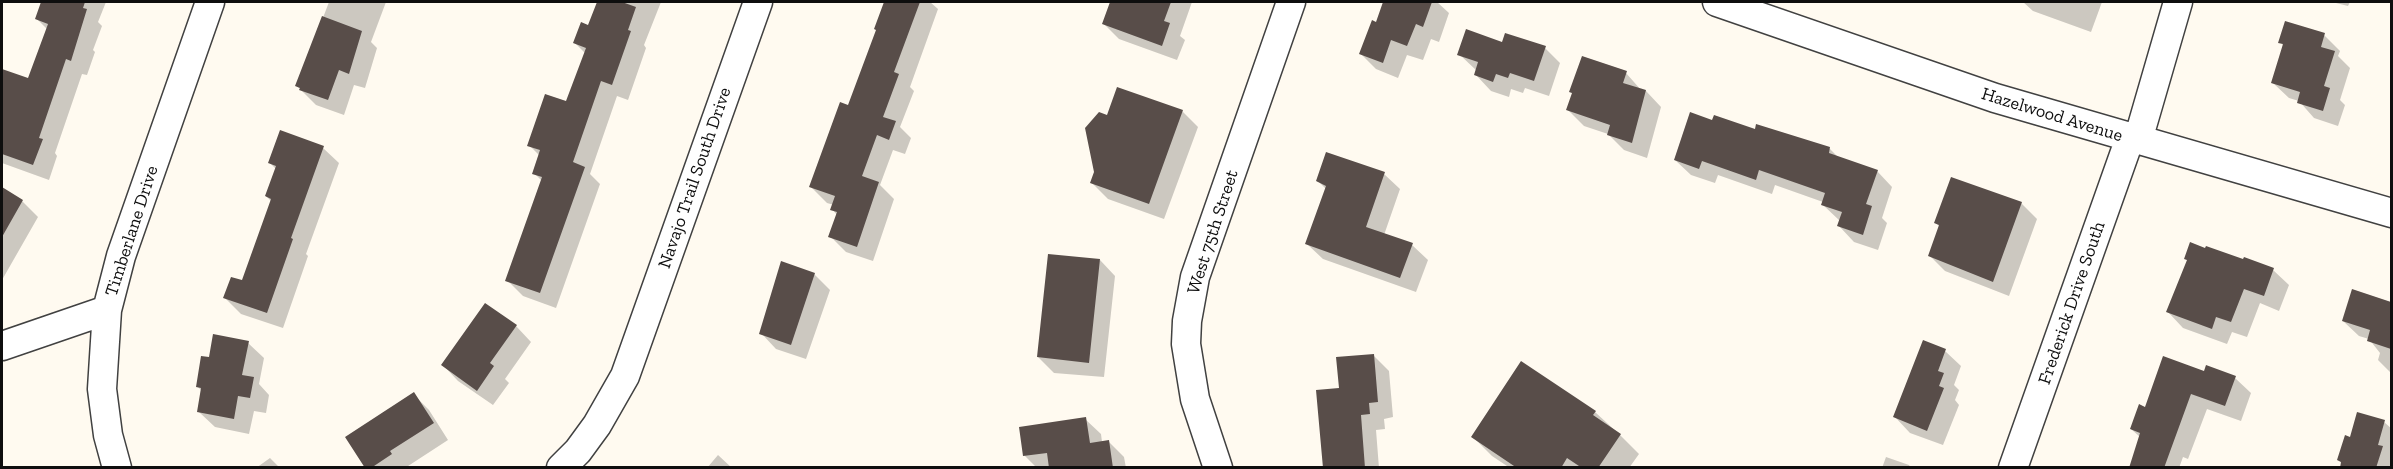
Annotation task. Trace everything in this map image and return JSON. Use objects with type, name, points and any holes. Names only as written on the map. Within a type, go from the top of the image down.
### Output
[{"type":"street","name":"Timberlane Drive","points":[[117,468],[108,435],[102,389],[107,310],[121,255],[210,2]]},
{"type":"street","name":"Navajo Trail South Drive","points":[[561,468],[578,451],[597,424],[625,376],[758,2]]},
{"type":"street","name":"West 75th Street","points":[[1218,468],[1195,399],[1186,344],[1187,321],[1195,278],[1292,2]]},
{"type":"street","name":"Hazelwood Avenue","points":[[1717,2],[2032,110],[2391,213]]},
{"type":"street","name":"Frederick Drive South","points":[[2013,468],[2134,139],[2178,2]]},
{"type":"street","points":[[2,346],[107,310]]},
{"type":"building","points":[[41,2],[85,2],[83,8],[87,9],[71,61],[66,59],[39,138],[43,139],[33,165],[2,154],[2,69],[28,78],[48,24],[35,19]]},
{"type":"building","points":[[597,2],[622,2],[636,7],[628,30],[631,31],[612,85],[601,81],[573,162],[585,167],[540,293],[505,281],[542,177],[532,174],[540,150],[527,146],[545,94],[566,101],[586,48],[573,43],[581,22],[588,25]]},
{"type":"building","points":[[884,2],[920,2],[894,72],[899,74],[883,117],[896,121],[889,140],[877,135],[862,176],[879,182],[857,247],[828,237],[837,212],[830,210],[835,196],[809,187],[840,102],[848,105]]},
{"type":"building","points":[[1110,2],[1171,2],[1164,21],[1170,23],[1162,46],[1102,24]]},
{"type":"building","points":[[1383,2],[1432,2],[1423,27],[1416,24],[1407,46],[1391,40],[1383,63],[1359,54],[1372,20],[1376,22]]},
{"type":"building","points":[[322,16],[362,31],[349,74],[339,70],[328,100],[299,90],[300,88],[295,86]]},
{"type":"building","points":[[2285,21],[2325,33],[2321,47],[2335,51],[2324,86],[2330,88],[2323,111],[2297,103],[2300,92],[2271,83],[2283,44],[2278,43]]},
{"type":"building","points":[[1466,29],[1502,42],[1505,33],[1546,46],[1534,81],[1510,73],[1508,78],[1496,74],[1493,82],[1474,75],[1478,62],[1457,55]]},
{"type":"building","points":[[1582,56],[1627,71],[1623,83],[1646,90],[1632,143],[1607,135],[1610,125],[1566,110],[1572,93],[1569,92]]},
{"type":"building","points":[[1117,87],[1183,110],[1149,204],[1090,183],[1094,172],[1085,128],[1099,112],[1107,115]]},
{"type":"building","points":[[1690,112],[1712,120],[1714,115],[1755,129],[1756,124],[1830,147],[1829,153],[1878,170],[1866,204],[1872,206],[1863,235],[1837,226],[1842,212],[1821,205],[1825,193],[1759,170],[1756,180],[1702,161],[1699,169],[1674,160]]},
{"type":"building","points":[[280,130],[324,146],[267,313],[223,298],[231,277],[242,280],[271,199],[265,196],[276,166],[268,163]]},
{"type":"building","points":[[1326,152],[1385,172],[1366,227],[1413,243],[1400,278],[1305,244],[1326,186],[1316,181]]},
{"type":"building","points":[[1951,177],[2022,202],[1993,282],[1928,256],[1939,225],[1934,223]]},
{"type":"building","points":[[2,187],[23,200],[2,237]]},
{"type":"building","points":[[2190,242],[2274,268],[2264,296],[2244,289],[2231,322],[2216,317],[2212,329],[2166,312],[2187,260],[2184,259]]},
{"type":"building","points":[[1048,254],[1100,259],[1089,363],[1037,357]]},
{"type":"building","points":[[781,261],[815,273],[791,345],[759,334]]},
{"type":"building","points":[[2352,289],[2391,302],[2391,349],[2367,341],[2370,330],[2342,321]]},
{"type":"building","points":[[485,303],[517,325],[490,363],[494,366],[477,391],[441,365]]},
{"type":"building","points":[[213,334],[249,341],[242,375],[254,377],[250,398],[238,396],[234,419],[197,412],[201,388],[196,387],[201,356],[209,357]]},
{"type":"building","points":[[1923,340],[1946,349],[1938,371],[1944,373],[1939,386],[1944,388],[1927,431],[1893,417]]},
{"type":"building","points":[[1374,354],[1378,402],[1369,403],[1370,414],[1361,415],[1365,468],[1323,468],[1316,390],[1339,388],[1336,357]]},
{"type":"building","points":[[2163,356],[2204,371],[2206,365],[2236,376],[2225,406],[2191,394],[2164,468],[2129,468],[2140,433],[2130,429],[2139,404],[2145,407]]},
{"type":"building","points":[[1521,361],[1596,411],[1593,415],[1621,434],[1598,468],[1582,468],[1567,458],[1561,468],[1517,468],[1471,437]]},
{"type":"building","points":[[414,392],[434,423],[390,451],[392,454],[371,468],[365,468],[345,437]]},
{"type":"building","points":[[2357,412],[2385,420],[2378,445],[2383,446],[2376,468],[2340,468],[2341,462],[2337,460],[2345,435],[2350,437]]},
{"type":"building","points":[[1086,417],[1090,443],[1109,440],[1113,468],[1049,468],[1047,453],[1023,456],[1019,427]]}]
